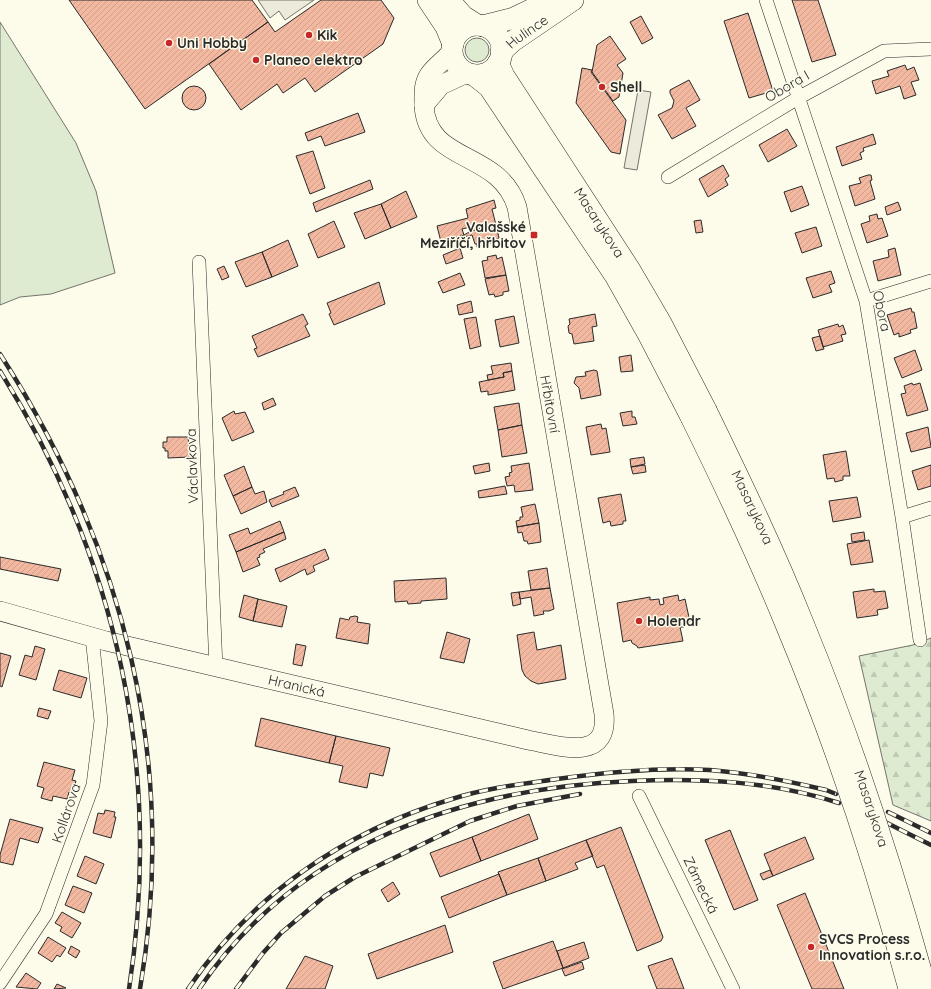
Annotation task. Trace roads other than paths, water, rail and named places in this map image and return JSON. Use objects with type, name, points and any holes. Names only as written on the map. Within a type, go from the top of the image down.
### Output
[{"type":"main road","points":[[428,0],[446,27],[456,64],[471,74],[488,72],[500,57],[500,43],[497,36],[491,30],[480,26],[464,16],[449,0]]},
{"type":"main road","name":"Hulince","points":[[480,26],[514,18],[551,0]]},
{"type":"main road","name":"Hulince","points":[[500,57],[513,41],[573,0]]},
{"type":"main road","points":[[452,48],[455,38],[464,28],[480,26]]},
{"type":"main road","name":"Masarykova","points":[[500,57],[508,82],[653,310],[699,413],[745,529],[788,628],[824,722],[867,846],[909,989]]},
{"type":"main road","name":"Masarykova","points":[[471,74],[489,87],[616,277],[647,332],[699,413],[760,522],[803,622],[840,716],[883,840],[926,989]]},
{"type":"street","name":"Obora","points":[[766,0],[866,301],[902,517],[920,640]]},
{"type":"street","name":"Hřbitovní","points":[[452,48],[428,76],[424,89],[424,105],[427,123],[436,138],[443,144],[478,162],[498,177],[510,191],[517,207],[604,714],[602,733],[595,743]]},
{"type":"street","name":"Obora I","points":[[668,177],[798,98],[884,51],[931,49]]},
{"type":"street","points":[[424,105],[441,85],[471,74]]},
{"type":"street","name":"Václavkova","points":[[199,262],[216,668]]},
{"type":"street","points":[[866,301],[931,281]]},
{"type":"street","points":[[902,517],[931,508]]},
{"type":"street","name":"Hranická","points":[[0,610],[92,637],[216,668],[560,746],[578,748],[590,746],[595,743]]},
{"type":"street","name":"Kollárova","points":[[0,983],[46,914],[93,785],[101,721],[92,637]]},
{"type":"street","name":"Zámecká","points":[[639,796],[733,989]]},
{"type":"railway","points":[[0,354],[43,427],[80,503],[109,580],[131,658],[146,739],[152,821],[150,904],[140,989]]},
{"type":"railway","points":[[0,371],[41,443],[75,516],[102,591],[122,668],[134,746],[140,826],[138,907],[129,989]]},
{"type":"railway","points":[[188,989],[213,955],[240,925],[271,896],[303,871],[374,829],[412,813],[465,795],[491,789],[595,774],[672,769],[725,771],[754,775],[826,790],[836,794]]},
{"type":"railway","points":[[199,989],[239,939],[284,896],[335,861],[389,833],[447,812],[507,796],[569,786],[658,780],[710,781],[762,786],[788,790],[839,803]]},
{"type":"railway","points":[[236,989],[263,953],[281,933],[325,896],[355,877],[470,821],[517,806],[580,794]]},
{"type":"railway","points":[[888,812],[931,833]]},
{"type":"railway","points":[[883,821],[931,845]]},
{"type":"place","name":"Kik","points":[[309,35]]},
{"type":"place","name":"Uni Hobby","points":[[169,43]]},
{"type":"place","name":"Planeo elektro","points":[[256,60]]},
{"type":"place","name":"Shell","points":[[602,87]]},
{"type":"place","name":"Valašské Meziříčí, hřbitov","points":[[534,235]]},
{"type":"place","name":"Holendr","points":[[639,621]]},
{"type":"place","name":"SVCS Process Innovation s.r.o.","points":[[811,947]]}]
